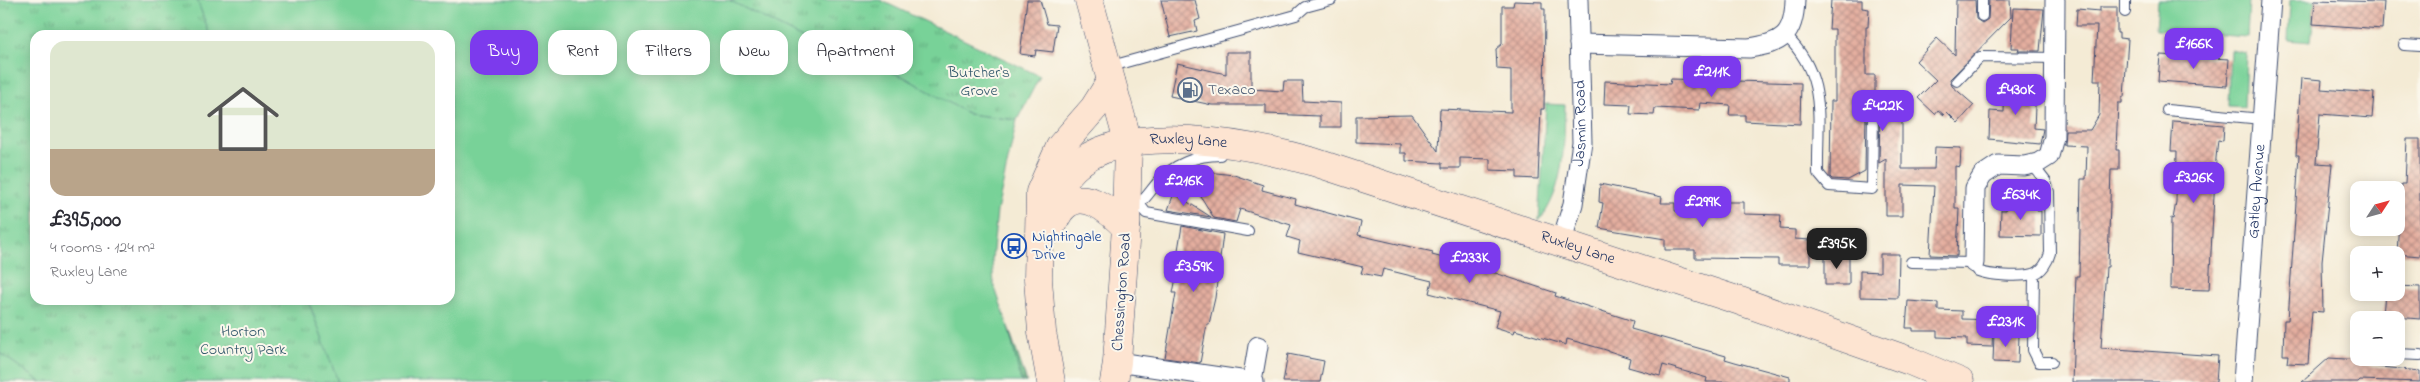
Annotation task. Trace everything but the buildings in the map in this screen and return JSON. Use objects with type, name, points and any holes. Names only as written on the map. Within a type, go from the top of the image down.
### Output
[{"type":"main road","name":"Chessington Road","points":[[1089,0],[1128,142],[1131,214],[1119,302],[1116,372]]},
{"type":"main road","points":[[1051,382],[1042,332],[1038,261],[1040,192],[1060,147],[1094,108],[1109,74]]},
{"type":"main road","name":"Ruxley Lane","points":[[1128,142],[1211,141],[1269,149],[1749,304],[1960,382]]},
{"type":"main road","points":[[1040,223],[1057,189],[1075,168],[1093,155],[1128,142]]},
{"type":"main road","points":[[1038,261],[1048,232],[1061,209],[1073,202],[1085,199],[1131,214]]},
{"type":"street","name":"Jasmin Road","points":[[1562,243],[1573,204],[1582,142],[1578,0]]},
{"type":"street","points":[[1579,44],[1749,48],[1768,45],[1786,36],[1791,28],[1795,0]]},
{"type":"street","points":[[1974,263],[1975,188],[1982,174],[1998,165],[2038,163],[2049,156],[2054,137],[2056,0]]},
{"type":"street","name":"Gatley Avenue","points":[[2242,382],[2271,0]]},
{"type":"street","points":[[1116,372],[1253,382],[1258,346]]},
{"type":"lane","points":[[1109,74],[1296,15],[1305,7],[1331,0]]},
{"type":"lane","points":[[1982,0],[1982,16]]},
{"type":"lane","points":[[2125,12],[2126,0]]},
{"type":"lane","points":[[1786,36],[1800,49],[1808,62],[1814,78],[1817,92],[1818,173],[1829,186],[1872,189],[1873,111]]},
{"type":"lane","points":[[2404,45],[2420,46]]},
{"type":"lane","points":[[1957,81],[1980,57],[2055,58]]},
{"type":"lane","points":[[2167,110],[2262,119]]},
{"type":"lane","points":[[1242,157],[1261,156],[1269,149]]},
{"type":"lane","points":[[1131,214],[1143,203],[1159,181],[1171,171],[1192,159],[1209,155],[1227,155]]},
{"type":"lane","points":[[1911,262],[1974,263],[1978,271],[1985,274],[2034,274],[2048,261],[2050,253],[2050,192],[2046,182],[2032,164]]},
{"type":"lane","points":[[1131,214],[1146,212],[1248,231]]},
{"type":"lane","points":[[2034,274],[2033,350],[2040,362],[2052,362]]},
{"type":"lane","points":[[2405,354],[2420,355]]},
{"type":"green space","name":"Horton Country Park","points":[[0,0],[197,0],[208,30],[30,30],[30,305],[310,305],[338,382],[41,382],[0,353]]},
{"type":"green space","points":[[197,0],[729,0],[787,30],[720,30],[720,75],[788,75],[788,31],[798,36],[798,75],[899,75],[969,114],[1017,120],[997,211],[992,260],[994,285],[1009,329],[1022,382],[338,382],[310,305],[455,305],[455,30],[208,30]]},
{"type":"green space","name":"Butcher's Grove","points":[[729,0],[880,0],[1040,76],[1017,120],[969,114],[899,75],[913,75],[913,30],[798,30],[798,36]]},
{"type":"green space","points":[[2158,0],[2249,0],[2247,37],[2156,30]]},
{"type":"green space","points":[[2290,0],[2315,0],[2311,42],[2288,40]]},
{"type":"green space","points":[[2230,50],[2246,53],[2244,107],[2228,106]]},
{"type":"green space","points":[[1546,104],[1565,105],[1564,136],[1561,166],[1554,195],[1539,221]]},
{"type":"green space","points":[[1009,329],[1027,382],[1021,382]]},
{"type":"green space","points":[[0,353],[41,382],[0,382]]},
{"type":"place","name":"Texaco","points":[[1190,90]]},
{"type":"place","name":"Nightingale Drive","points":[[1014,246]]}]
